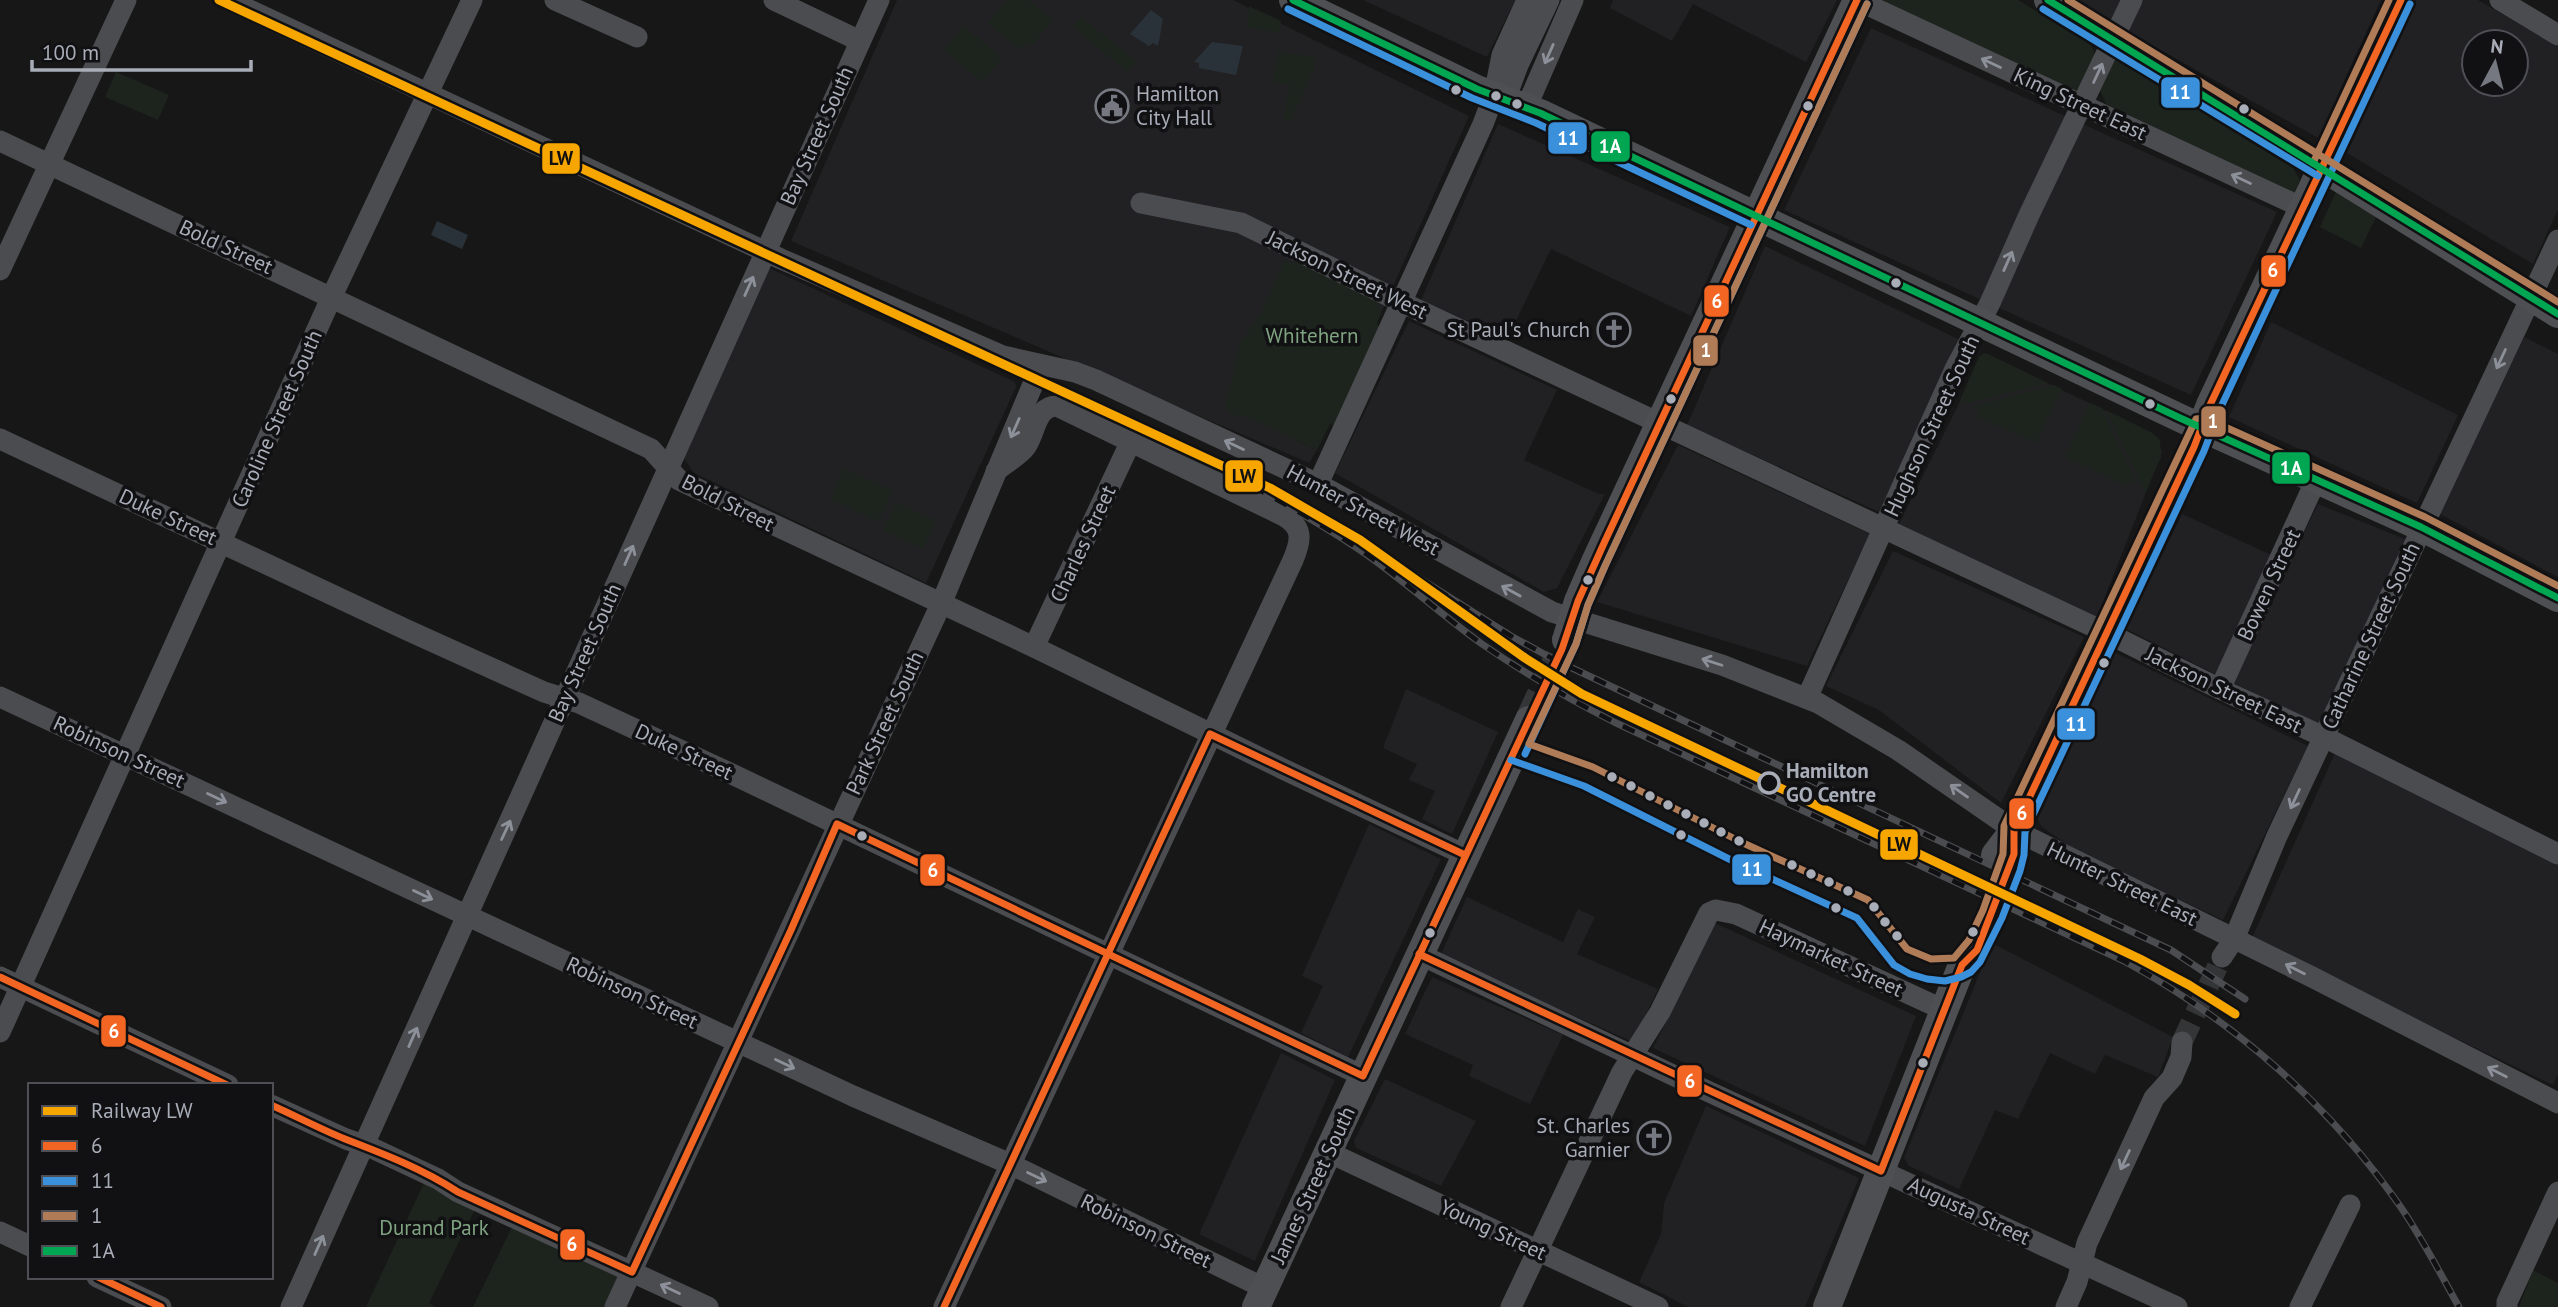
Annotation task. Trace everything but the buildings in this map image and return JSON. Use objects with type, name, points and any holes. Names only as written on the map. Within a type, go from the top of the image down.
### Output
[{"type":"main road","points":[[1293,0],[2201,428],[2421,527],[2558,598]]},
{"type":"main road","points":[[1570,629],[1595,562],[1857,0]]},
{"type":"main road","points":[[2048,0],[2558,314]]},
{"type":"main road","points":[[2003,858],[2401,0]]},
{"type":"main road","name":"James Street South","points":[[1260,1298],[1529,720]]},
{"type":"main road","points":[[1827,1307],[1962,965],[1977,950],[1974,933]]},
{"type":"street","points":[[0,270],[126,0]]},
{"type":"street","name":"Hunter Street West","points":[[228,0],[765,251],[1003,356],[1075,372],[1096,380],[1318,484],[1541,607],[1570,629]]},
{"type":"street","name":"Caroline Street South","points":[[0,1032],[332,296],[472,0]]},
{"type":"street","points":[[555,0],[637,37]]},
{"type":"street","points":[[774,0],[860,41]]},
{"type":"street","name":"Bay Street South","points":[[291,1307],[879,0]]},
{"type":"street","points":[[1508,101],[1502,55],[1527,0]]},
{"type":"street","points":[[1508,101],[1518,65],[1549,0]]},
{"type":"street","points":[[1318,484],[1401,302],[1508,101],[1573,0]]},
{"type":"street","name":"King Street East","points":[[1857,0],[2303,208]]},
{"type":"street","name":"Hughson Street South","points":[[1807,698],[1955,369],[1980,324],[2132,0]]},
{"type":"street","points":[[2500,0],[2558,35]]},
{"type":"street","name":"Bold Street","points":[[0,141],[651,449],[678,480],[686,484],[1034,647],[1465,855]]},
{"type":"street","name":"Jackson Street West","points":[[1141,203],[1238,221],[1401,302],[1660,423]]},
{"type":"street","name":"Catharine Street South","points":[[2227,960],[2265,862],[2558,240]]},
{"type":"street","name":"Park Street South","points":[[615,1307],[940,604],[1041,365]]},
{"type":"street","points":[[944,1307],[1210,734],[1297,537],[1284,516],[1064,409],[1050,406],[1040,416],[1026,447],[996,471]]},
{"type":"street","name":"Jackson Street East","points":[[1660,423],[2324,737],[2558,854]]},
{"type":"street","name":"Duke Street","points":[[0,439],[407,630],[544,692],[579,703],[1363,1076]]},
{"type":"street","name":"Charles Street","points":[[1034,647],[1131,441]]},
{"type":"street","name":"Bowen Street","points":[[2220,689],[2316,480]]},
{"type":"street","name":"Hunter Street East","points":[[1570,629],[1722,665],[1807,698],[1875,735],[2014,830],[2558,1103]]},
{"type":"street","name":"Robinson Street","points":[[0,697],[858,1098],[1010,1164],[1260,1298]]},
{"type":"street","name":"Haymarket Street","points":[[1634,1056],[1660,1012],[1704,920],[1709,913],[1716,910],[1736,914],[1944,1010]]},
{"type":"street","name":"Augusta Street","points":[[1419,954],[2178,1307]]},
{"type":"street","points":[[0,977],[224,1083]]},
{"type":"street","points":[[2066,1307],[2077,1282],[2087,1243],[2154,1098],[2172,1078],[2186,1049]]},
{"type":"street","points":[[1511,1307],[1622,1072],[1634,1056]]},
{"type":"street","points":[[273,1106],[438,1179],[458,1192],[708,1307]]},
{"type":"street","name":"Young Street","points":[[1328,1152],[1658,1307]]},
{"type":"street","points":[[2504,1305],[2558,1192]]},
{"type":"street","points":[[2300,1307],[2350,1205]]},
{"type":"street","points":[[0,1232],[28,1245]]},
{"type":"street","points":[[101,1279],[160,1307]]},
{"type":"shaded area","points":[[897,0],[1233,0],[1469,116],[1382,311],[1287,263],[1225,406],[1317,450],[1309,463],[791,241]]},
{"type":"shaded area","points":[[1363,0],[1515,0],[1487,57]]},
{"type":"shaded area","points":[[1613,0],[1837,0],[1806,62],[1693,4],[1672,41],[1610,8]]},
{"type":"shaded area","points":[[2076,0],[2381,0],[2318,138],[2105,19]]},
{"type":"shaded area","points":[[2416,0],[2478,0],[2526,28],[2460,28],[2460,98],[2530,98],[2530,31],[2558,47],[2558,209],[2533,264],[2347,153]]},
{"type":"shaded area","points":[[1151,10],[1163,19],[1158,46],[1153,43],[1149,46],[1130,34]]},
{"type":"shaded area","points":[[1871,28],[2277,212],[2191,395],[1784,210]]},
{"type":"shaded area","points":[[1212,42],[1243,46],[1236,75],[1199,68],[1199,63],[1194,62]]},
{"type":"shaded area","points":[[1498,124],[1730,227],[1691,316],[1551,249],[1507,339],[1421,300]]},
{"type":"shaded area","points":[[437,221],[468,235],[462,249],[431,235]]},
{"type":"shaded area","points":[[1765,246],[1960,340],[1879,512],[1687,425]]},
{"type":"shaded area","points":[[769,268],[1015,382],[1016,387],[926,583],[694,473],[683,457]]},
{"type":"shaded area","points":[[1409,321],[1557,390],[1524,460],[1599,494],[1605,494],[1557,588],[1544,592],[1335,473]]},
{"type":"shaded area","points":[[2271,322],[2458,415],[2417,503],[2229,417]]},
{"type":"shaded area","points":[[2524,337],[2558,354],[2558,577],[2440,514]]},
{"type":"shaded area","points":[[1984,353],[2152,433],[2162,452],[2097,617],[1899,524]]},
{"type":"shaded area","points":[[1678,445],[1870,534],[1807,666],[1597,602]]},
{"type":"shaded area","points":[[2318,504],[2405,539],[2320,727],[2126,629],[2182,514],[2290,561]]},
{"type":"shaded area","points":[[1893,551],[2084,637],[2001,803],[1879,710],[1826,686]]},
{"type":"shaded area","points":[[2114,652],[2308,746],[2223,920],[2077,852],[2041,826],[2037,817]]},
{"type":"shaded area","points":[[1406,689],[1498,732],[1452,834],[1422,819],[1435,791],[1409,780],[1417,764],[1383,748]]},
{"type":"shaded area","points":[[2335,753],[2558,864],[2558,1074],[2553,1085],[2251,940]]},
{"type":"shaded area","points":[[1369,824],[1441,859],[1348,1057],[1301,1033],[1323,986],[1302,976]]},
{"type":"shaded area","points":[[1467,897],[1563,942],[1578,909],[1595,917],[1577,954],[1658,989],[1633,1042],[1440,956]]},
{"type":"shaded area","points":[[1715,923],[1916,1016],[1865,1146],[1653,1048]]},
{"type":"shaded area","points":[[1992,943],[2173,1037],[2158,1077],[2105,1055],[2095,1074],[2050,1053],[2018,1119],[1995,1110],[1959,1189],[1909,1166],[1904,1158]]},
{"type":"shaded area","points":[[1432,977],[1563,1035],[1530,1104],[1469,1076],[1473,1065],[1405,1034]]},
{"type":"shaded area","points":[[1281,1053],[1335,1080],[1255,1261],[1199,1234]]},
{"type":"shaded area","points":[[1385,1079],[1476,1121],[1441,1186],[1356,1148],[1354,1141]]},
{"type":"shaded area","points":[[1706,1106],[1859,1178],[1805,1307],[1688,1307],[1639,1282],[1661,1234],[1664,1203]]},
{"type":"green space","points":[[1007,0],[1028,0],[1053,20],[1031,47],[1026,43],[1019,49],[988,23]]},
{"type":"green space","points":[[2018,0],[2090,44],[2094,57],[2078,90],[2074,91],[1884,2]]},
{"type":"green space","points":[[1249,6],[1281,21],[1279,33],[1247,27]]},
{"type":"green space","points":[[1081,17],[1137,61],[1127,72],[1073,27]]},
{"type":"green space","points":[[964,26],[1002,58],[982,82],[944,50]]},
{"type":"green space","points":[[1278,52],[1315,57],[1314,69],[1290,122],[1283,120],[1290,85],[1273,83]]},
{"type":"green space","points":[[2114,58],[2293,168],[2300,180],[2294,193],[2106,104],[2100,90]]},
{"type":"green space","points":[[116,72],[169,95],[158,120],[105,97]]},
{"type":"green space","points":[[2336,192],[2376,217],[2361,248],[2320,227]]},
{"type":"green space","name":"Whitehern","points":[[1284,261],[1311,265],[1380,302],[1378,308],[1382,311],[1377,323],[1381,332],[1334,425],[1330,424],[1317,450],[1245,416],[1238,417],[1227,411],[1225,406],[1240,343],[1261,313]]},
{"type":"green space","points":[[1984,353],[2048,383],[1964,404],[1960,400],[1979,357]]},
{"type":"green space","points":[[2054,385],[2062,389],[2036,443],[1976,416],[1979,410],[1971,407]]},
{"type":"green space","points":[[2090,403],[2102,408],[2137,484],[2129,481],[2127,486],[2065,457]]},
{"type":"green space","points":[[2106,410],[2152,433],[2160,440],[2161,457],[2145,493]]},
{"type":"green space","points":[[844,468],[893,491],[878,522],[830,499]]},
{"type":"green space","points":[[896,502],[936,521],[923,549],[883,530]]},
{"type":"green space","name":"Durand Park","points":[[424,1183],[475,1209],[429,1303],[435,1307],[366,1307]]},
{"type":"green space","name":"Durand Park","points":[[512,1227],[618,1276],[604,1307],[473,1307]]},
{"type":"green space","points":[[2533,1270],[2558,1283],[2558,1307],[2519,1307]]},
{"type":"tunnel","points":[[1529,720],[1566,640]]},
{"type":"tunnel","points":[[1982,937],[2011,862]]},
{"type":"tunnel","points":[[2182,1042],[2222,957]]},
{"type":"railway","points":[[1113,417],[1239,479],[1330,531],[1376,561],[1482,644],[1580,704],[2124,961],[2164,984],[2241,1038],[2276,1067],[2342,1133],[2400,1206],[2459,1307]]},
{"type":"railway","points":[[1392,561],[1511,636],[1555,660],[2171,950],[2245,999]]},
{"type":"rail line","name":"LW","points":[[219,0],[1270,488],[1360,540],[1525,658],[1582,694],[2140,959],[2235,1014]]},
{"type":"transit line","name":"1A","points":[[1293,0],[1477,89],[1540,113],[2180,418],[2421,527],[2558,598]]},
{"type":"transit line","name":"6","points":[[273,1106],[403,1162],[458,1192],[632,1272],[791,930],[837,824],[1363,1076],[1562,649],[1578,601],[1605,541],[1857,0]]},
{"type":"transit line","name":"1A","points":[[2048,0],[2558,314]]},
{"type":"transit line","name":"1","points":[[2068,0],[2558,302]]},
{"type":"transit line","name":"1","points":[[2313,163],[2389,0]]},
{"type":"transit line","name":"6","points":[[1419,954],[1881,1171],[1962,965],[1977,950],[2014,854],[2014,830],[2401,0]]},
{"type":"transit line","name":"11","points":[[1525,754],[1576,644],[1588,605],[1605,566],[1867,4]]},
{"type":"transit line","name":"1","points":[[1867,4],[1605,566],[1588,605],[1576,644],[1529,744],[1593,767],[1741,842],[1868,900],[1907,949],[1931,959],[1954,958],[1969,940],[1983,910],[2003,854],[2004,826],[2196,419],[2205,418],[2425,517],[2558,586]]},
{"type":"transit line","name":"11","points":[[1511,760],[1584,786],[1731,860],[1857,918],[1894,965],[1910,974],[1945,981],[1971,972],[1980,962],[2002,918],[2020,871],[2025,832],[2410,4]]},
{"type":"transit line","name":"11","points":[[1288,9],[1472,98],[1536,123],[1751,225]]},
{"type":"transit line","name":"11","points":[[2043,9],[2318,176]]},
{"type":"transit line","name":"6","points":[[944,1307],[1210,734],[1465,855]]},
{"type":"transit line","name":"6","points":[[0,977],[223,1083]]},
{"type":"transit line","name":"6","points":[[102,1279],[161,1307]]},
{"type":"place","name":"Hamilton City Hall","points":[[1112,106]]},
{"type":"place","name":"St Paul's Church","points":[[1614,330]]},
{"type":"place","name":"Hamilton GO Centre","points":[[1769,783]]},
{"type":"place","name":"St. Charles Garnier","points":[[1654,1138]]}]
